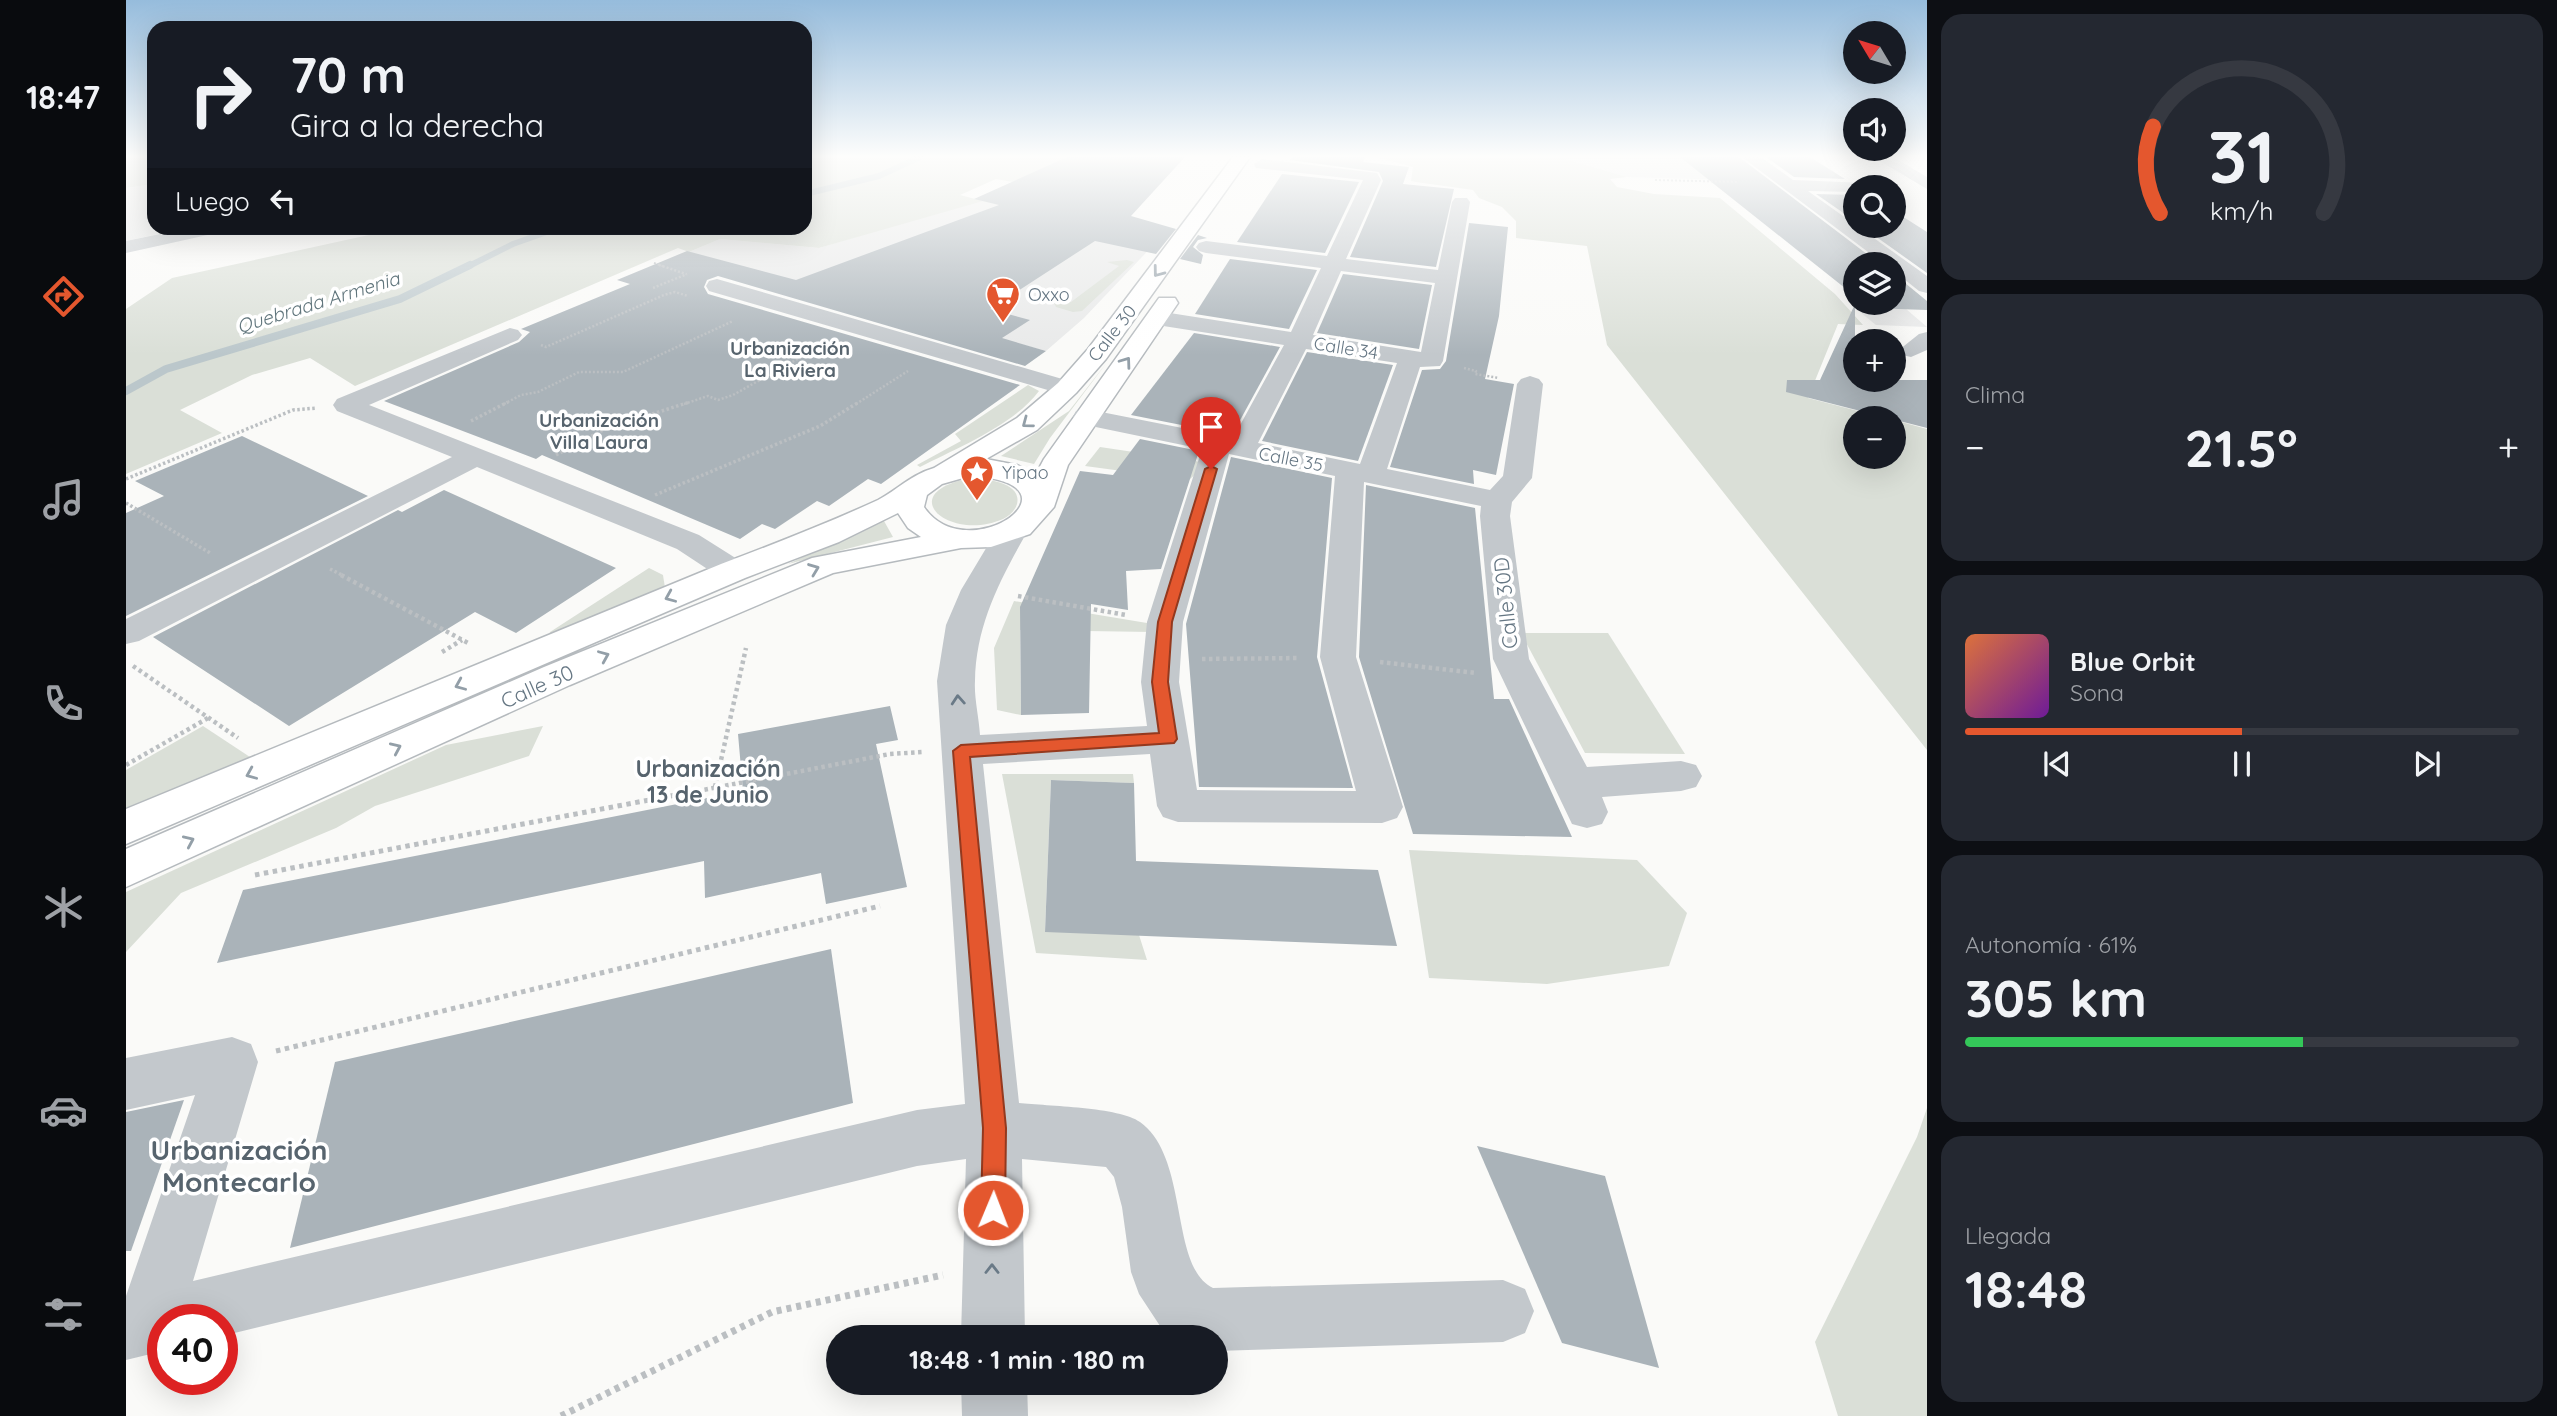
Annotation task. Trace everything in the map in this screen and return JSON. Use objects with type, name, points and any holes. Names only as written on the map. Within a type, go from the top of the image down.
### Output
[{"type":"main road","name":"Calle 30","points":[[126,827],[733,571],[828,535],[909,496],[923,481],[946,471],[1027,424],[1067,388],[1205,223]]},
{"type":"main road","points":[[1192,267],[1220,226]]},
{"type":"main road","name":"Calle 30","points":[[126,869],[557,677],[824,565],[960,539],[987,538],[1025,519],[1054,464],[1178,287]]},
{"type":"main road","points":[[946,471],[969,467],[992,468],[1013,473],[1028,482],[1038,494],[1025,519]]},
{"type":"main road","points":[[909,496],[909,510],[918,523],[936,534],[960,539]]},
{"type":"street","points":[[1353,223],[1299,340],[1229,446],[1165,622],[1160,682],[1178,806],[1382,807],[1338,657],[1360,473],[1421,359],[1447,278],[1457,223]]},
{"type":"street","points":[[1840,223],[1927,286]]},
{"type":"street","points":[[126,247],[182,235]]},
{"type":"street","points":[[1206,247],[1447,278]]},
{"type":"street","points":[[717,286],[1067,388]]},
{"type":"street","name":"Calle 34","points":[[1157,318],[1421,359]]},
{"type":"street","points":[[346,405],[510,335]]},
{"type":"street","points":[[1497,500],[1517,478],[1530,384]]},
{"type":"street","points":[[346,405],[688,542],[733,571]]},
{"type":"street","name":"Calle 35","points":[[1086,417],[1497,500]]},
{"type":"street","points":[[126,633],[474,457]]},
{"type":"street","name":"Calle 30D","points":[[1497,500],[1495,516],[1511,659],[1581,797],[1681,776]]},
{"type":"street","points":[[993,1325],[994,1128],[956,681],[964,625],[978,590],[1025,519]]},
{"type":"street","points":[[961,751],[1168,739]]},
{"type":"street","points":[[138,1324],[233,1062]]},
{"type":"street","points":[[126,1084],[233,1062]]},
{"type":"street","points":[[138,1324],[917,1138],[994,1128],[1120,1142],[1139,1162],[1161,1272],[1184,1307],[1210,1320],[1503,1311]]},
{"type":"street","points":[[994,1395],[995,1416]]},
{"type":"path","points":[[546,347],[664,295],[667,293],[653,288],[687,274],[654,263]]},
{"type":"path","points":[[434,440],[521,396],[538,392],[579,372],[623,372],[645,365],[772,302]]},
{"type":"path","points":[[521,474],[605,429],[708,396],[718,400],[733,395],[857,326]]},
{"type":"path","points":[[615,511],[820,426],[941,351]]},
{"type":"path","points":[[1421,359],[1476,371],[1475,374],[1530,384]]},
{"type":"path","points":[[126,479],[293,410],[346,405]]},
{"type":"path","points":[[126,503],[244,573]]},
{"type":"path","points":[[292,548],[509,665]]},
{"type":"path","points":[[978,590],[1165,622]]},
{"type":"path","points":[[715,787],[746,648]]},
{"type":"path","points":[[1164,659],[1338,657],[1519,678]]},
{"type":"path","points":[[126,662],[277,763]]},
{"type":"path","points":[[126,765],[208,718]]},
{"type":"path","points":[[255,875],[890,754],[961,751]]},
{"type":"path","points":[[233,1062],[880,906]]},
{"type":"path","points":[[561,1416],[772,1312],[992,1265]]},
{"type":"shaded area","points":[[126,223],[147,223],[147,235],[154,235],[126,241]]},
{"type":"shaded area","points":[[812,223],[906,223],[819,248],[720,239],[689,252],[678,248],[355,386],[310,358],[252,375],[180,410],[222,433],[126,474],[126,309],[172,278],[369,235],[812,235]]},
{"type":"shaded area","points":[[902,223],[1086,223],[1159,239],[1084,318],[1046,351],[689,252],[720,239],[819,248]]},
{"type":"shaded area","points":[[1516,223],[1750,223],[1835,294],[1843,303],[1843,315],[1854,315],[1863,325],[1838,324],[1808,398],[1843,407],[1843,469],[1906,469],[1906,423],[1927,429],[1927,750],[1607,345],[1587,246],[1516,238]]},
{"type":"shaded area","points":[[1107,262],[1134,262],[1082,311],[1073,312],[1056,307],[1056,299],[1071,302],[1119,266]]},
{"type":"shaded area","points":[[1906,309],[1927,327],[1876,325],[1864,315],[1906,315]]},
{"type":"shaded area","points":[[1108,361],[1050,438],[1034,464],[1001,456],[1069,411]]},
{"type":"shaded area","points":[[1028,385],[1039,391],[1015,415],[967,444],[920,467],[917,465],[961,441],[955,434]]},
{"type":"shaded area","points":[[1100,447],[1201,462],[1200,470],[1189,480],[1085,466]]},
{"type":"shaded area","points":[[972,478],[1009,486],[1017,497],[1017,504],[1010,515],[983,525],[964,525],[937,513],[932,503],[935,494],[948,485]]},
{"type":"shaded area","points":[[884,521],[893,537],[788,564]]},
{"type":"shaded area","points":[[649,568],[663,575],[665,588],[548,637],[550,632]]},
{"type":"shaded area","points":[[1014,601],[1153,624],[1152,632],[1020,630],[1021,715],[997,710],[994,648]]},
{"type":"shaded area","points":[[1521,633],[1608,633],[1685,754],[1585,753]]},
{"type":"shaded area","points":[[203,726],[253,759],[126,811],[126,770]]},
{"type":"shaded area","points":[[543,726],[529,756],[375,806],[336,828],[181,893],[126,952],[126,892],[446,745]]},
{"type":"shaded area","points":[[1002,774],[1133,774],[1134,783],[1051,780],[1045,931],[1139,935],[1147,960],[1036,953]]},
{"type":"shaded area","points":[[1409,850],[1637,860],[1687,913],[1669,966],[1547,984],[1429,978]]},
{"type":"shaded area","points":[[1927,1108],[1927,1416],[1838,1416],[1815,1342],[1917,1137]]},
{"type":"building","points":[[950,223],[1156,223],[1176,229],[1156,254],[1095,241],[990,309],[1030,320],[1002,338],[1046,351],[1025,366],[718,276],[707,280],[704,287],[708,294],[1020,385],[881,484],[868,479],[829,506],[817,501],[775,529],[762,524],[740,539],[542,455],[536,459],[384,401],[519,342],[530,332],[521,329],[630,284],[617,280],[687,251],[796,280]]},
{"type":"building","points":[[1250,223],[1339,223],[1325,253],[1237,242]]},
{"type":"building","points":[[1365,223],[1446,223],[1436,267],[1350,257]]},
{"type":"building","points":[[1469,223],[1508,227],[1499,316],[1485,379],[1514,384],[1496,475],[1473,470],[1474,484],[1390,467],[1422,370],[1440,369],[1446,361]]},
{"type":"building","points":[[1763,223],[1826,223],[1864,252],[1843,252],[1843,286]]},
{"type":"building","points":[[1906,223],[1913,223],[1927,232],[1927,273],[1906,258],[1906,252],[1898,252],[1878,238],[1906,238]]},
{"type":"building","points":[[1198,235],[1207,238],[1198,240],[1193,247],[1203,255],[1201,264],[1180,259]]},
{"type":"building","points":[[1230,259],[1317,270],[1289,329],[1195,314]]},
{"type":"building","points":[[1343,274],[1432,285],[1419,349],[1317,333]]},
{"type":"building","points":[[1906,284],[1927,301],[1927,310],[1906,309]]},
{"type":"building","points":[[1850,315],[1855,315],[1855,329],[1843,329]]},
{"type":"building","points":[[1843,330],[1843,392],[1906,392],[1906,380],[1927,380],[1927,428],[1906,423],[1906,406],[1843,407],[1786,392],[1787,380],[1820,380]]},
{"type":"building","points":[[1194,333],[1280,347],[1232,435],[1131,415]]},
{"type":"building","points":[[1307,352],[1393,365],[1358,461],[1262,441]]},
{"type":"building","points":[[242,436],[368,496],[126,616],[126,513],[164,496],[135,481]]},
{"type":"building","points":[[1140,439],[1199,451],[1161,569],[1126,571],[1128,610],[1091,604],[1089,713],[1021,715],[1020,607],[1080,471],[1113,475]]},
{"type":"building","points":[[1231,457],[1332,478],[1317,657],[1353,788],[1199,787],[1186,624]]},
{"type":"building","points":[[1366,485],[1475,508],[1494,699],[1509,699],[1572,837],[1413,834],[1359,657]]},
{"type":"building","points":[[444,490],[616,568],[516,633],[475,612],[289,726],[153,637],[398,510],[402,512]]},
{"type":"building","points":[[890,706],[898,740],[876,744],[907,887],[826,904],[821,873],[705,898],[704,861],[217,963],[243,890],[743,791],[738,734]]},
{"type":"building","points":[[1051,780],[1134,783],[1136,861],[1378,870],[1397,946],[1045,932]]},
{"type":"building","points":[[831,949],[853,1103],[290,1248],[335,1062]]},
{"type":"building","points":[[184,1100],[131,1251],[126,1251],[126,1112]]},
{"type":"building","points":[[1477,1146],[1605,1176],[1659,1368],[1562,1343]]},
{"type":"waterway","name":"Quebrada Armenia","points":[[467,267],[513,244],[538,235]]},
{"type":"waterway","name":"Quebrada Armenia","points":[[126,391],[166,369],[400,299],[470,265]]},
{"type":"place","name":"Oxxo","points":[[1003,324]]},
{"type":"place","name":"Yipao","points":[[977,502]]},
{"type":"district","name":"Urbanización La Riviera","points":[[790,359]]},
{"type":"district","name":"Urbanización Villa Laura","points":[[599,431]]},
{"type":"district","name":"Urbanización 13 de Junio","points":[[708,781]]},
{"type":"district","name":"Urbanización Montecarlo","points":[[239,1165]]},
{"type":"route","points":[[993,1210],[994,1128],[961,751],[1168,739],[1160,682],[1165,622],[1211,469]]}]
